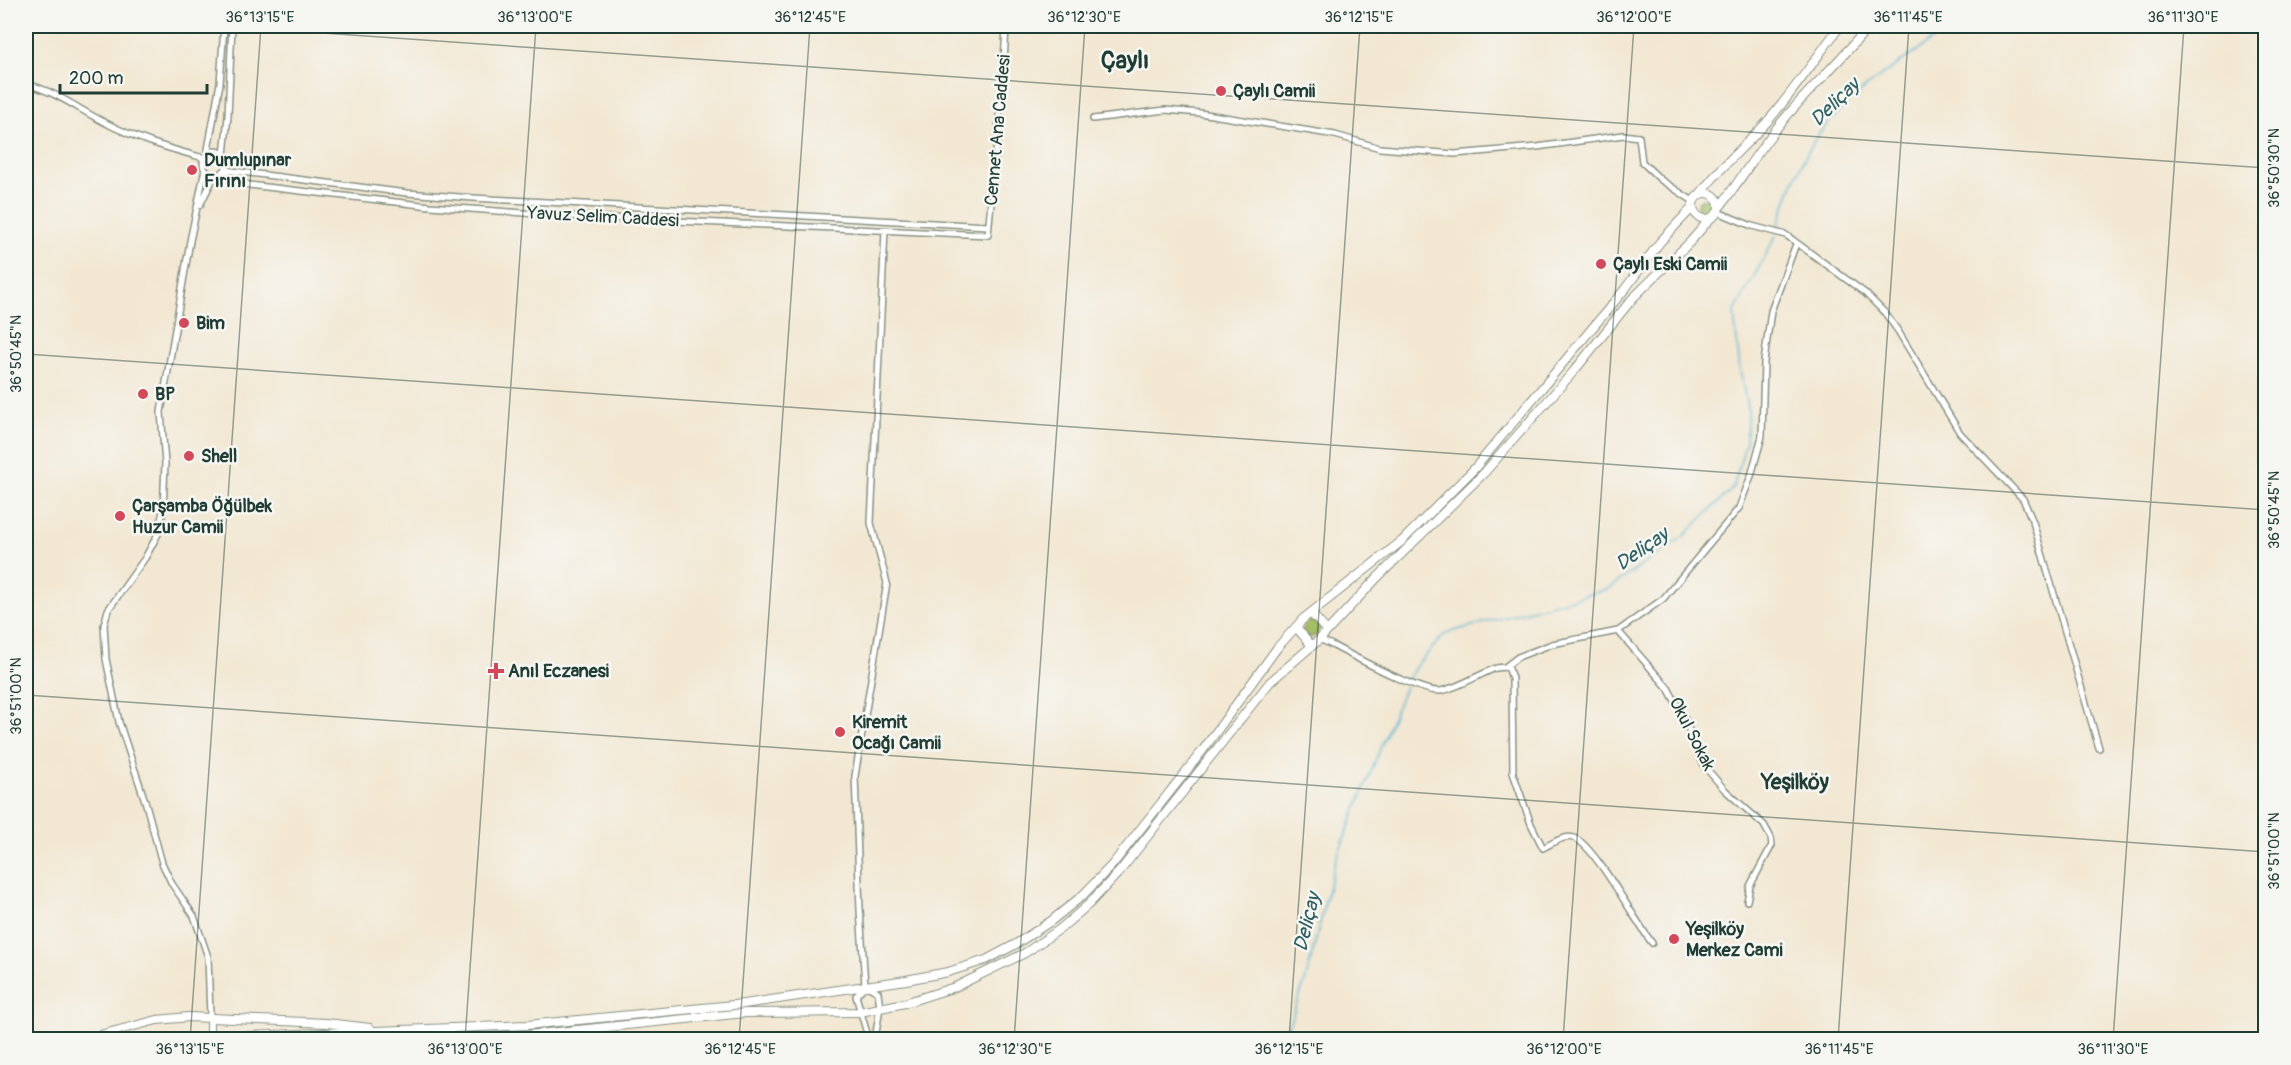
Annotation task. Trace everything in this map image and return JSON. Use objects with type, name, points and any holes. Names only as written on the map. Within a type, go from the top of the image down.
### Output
[{"type":"highway","points":[[193,1039],[527,1025],[768,1001],[937,974],[986,960],[1016,944],[1051,921],[1082,896],[1112,865],[1203,750],[1258,672],[1296,627],[1402,541],[1475,468],[1625,290],[1660,242],[1728,160],[1766,123],[1798,86],[1840,26]]},
{"type":"highway","points":[[412,1040],[528,1035],[745,1013],[860,1012],[905,1003],[955,987],[1025,953],[1060,929],[1089,904],[1120,871],[1270,682],[1320,639],[1375,580],[1484,473],[1574,370],[1632,299],[1690,242],[1718,210],[1775,130],[1804,96],[1852,48],[1869,26]]},
{"type":"highway","points":[[1701,193],[1713,195],[1718,200],[1718,210]]},
{"type":"highway","points":[[1693,205],[1698,218],[1710,219]]},
{"type":"highway","points":[[1311,613],[1327,631]]},
{"type":"highway","points":[[1296,627],[1312,646]]},
{"type":"highway","points":[[81,1040],[157,1020],[210,1017],[409,1030]]},
{"type":"main road","points":[[210,1017],[210,1040]]},
{"type":"street","points":[[210,1017],[208,957],[194,916],[172,884],[162,863],[146,804],[119,722],[108,675],[104,625],[108,610],[146,558],[158,534],[163,511],[165,464],[161,412],[190,241],[199,206],[205,156],[220,83],[224,26]]},
{"type":"street","points":[[199,206],[215,175],[223,171],[227,162],[224,155],[228,116],[231,26]]},
{"type":"street","name":"Cennet Ana Caddesi","points":[[988,235],[996,141],[1004,86],[1006,26]]},
{"type":"street","points":[[26,84],[57,95],[105,123],[161,147],[205,156],[213,151],[224,155]]},
{"type":"street","points":[[1093,119],[1165,110],[1200,113],[1335,135],[1380,148],[1455,154],[1537,147],[1623,135],[1640,138],[1642,162],[1693,205]]},
{"type":"street","points":[[205,169],[215,175]]},
{"type":"street","name":"Yavuz Selim Caddesi","points":[[223,171],[408,193],[988,226]]},
{"type":"street","name":"Yavuz Selim Caddesi","points":[[223,171],[238,182],[249,184],[430,206],[563,216],[988,235]]},
{"type":"street","points":[[563,203],[563,216]]},
{"type":"street","points":[[1718,210],[1786,235],[1865,292],[1885,314],[1960,433],[2023,499],[2032,522],[2099,748]]},
{"type":"street","points":[[868,1040],[856,996],[865,985],[855,777],[887,583],[872,523],[885,231]]},
{"type":"street","points":[[1320,639],[1386,672],[1425,689],[1439,691],[1505,667],[1518,657],[1552,644],[1618,631],[1663,598],[1739,508],[1762,436],[1764,362],[1771,310],[1781,278],[1796,244]]},
{"type":"street","name":"Okul Sokak","points":[[1618,631],[1668,688],[1686,721],[1705,767],[1725,790],[1764,825],[1771,838],[1772,845],[1750,886],[1747,901]]},
{"type":"street","points":[[1505,667],[1509,669],[1512,679],[1513,773],[1531,825],[1544,848],[1565,837],[1576,838],[1586,846],[1620,893],[1652,944]]},
{"type":"street","points":[[865,985],[878,992],[880,1007],[875,1040]]},
{"type":"green space","points":[[1705,198],[1713,206],[1705,214],[1697,206]]},
{"type":"green space","points":[[1311,621],[1317,623],[1319,629],[1317,635],[1311,637],[1305,635],[1303,629],[1305,623]]},
{"type":"waterway","name":"Deliçay","points":[[1777,231],[1801,164],[1825,126],[1841,109],[1877,79],[1953,26]]},
{"type":"waterway","name":"Deliçay","points":[[1408,680],[1415,667],[1446,633],[1608,589],[1684,536],[1733,488],[1746,442],[1748,411],[1740,370],[1734,313],[1776,236]]},
{"type":"waterway","name":"Deliçay","points":[[1283,1040],[1306,979],[1335,862],[1406,684]]},
{"type":"place","name":"Çaylı Camii","points":[[1221,91]]},
{"type":"place","name":"Dumlupınar Fırını","points":[[192,170]]},
{"type":"place","name":"Çaylı Eski Camii","points":[[1601,264]]},
{"type":"place","name":"Bim","points":[[184,323]]},
{"type":"place","name":"BP","points":[[143,394]]},
{"type":"place","name":"Shell","points":[[189,456]]},
{"type":"place","name":"Çarşamba Öğülbek Huzur Camii","points":[[120,516]]},
{"type":"place","name":"Anıl Eczanesi","points":[[496,671]]},
{"type":"place","name":"Kiremit Ocağı Camii","points":[[840,732]]},
{"type":"place","name":"Yeşilköy Merkez Cami","points":[[1674,939]]},
{"type":"district","name":"Çaylı","points":[[1125,60]]},
{"type":"district","name":"Yeşilköy","points":[[1795,782]]}]
